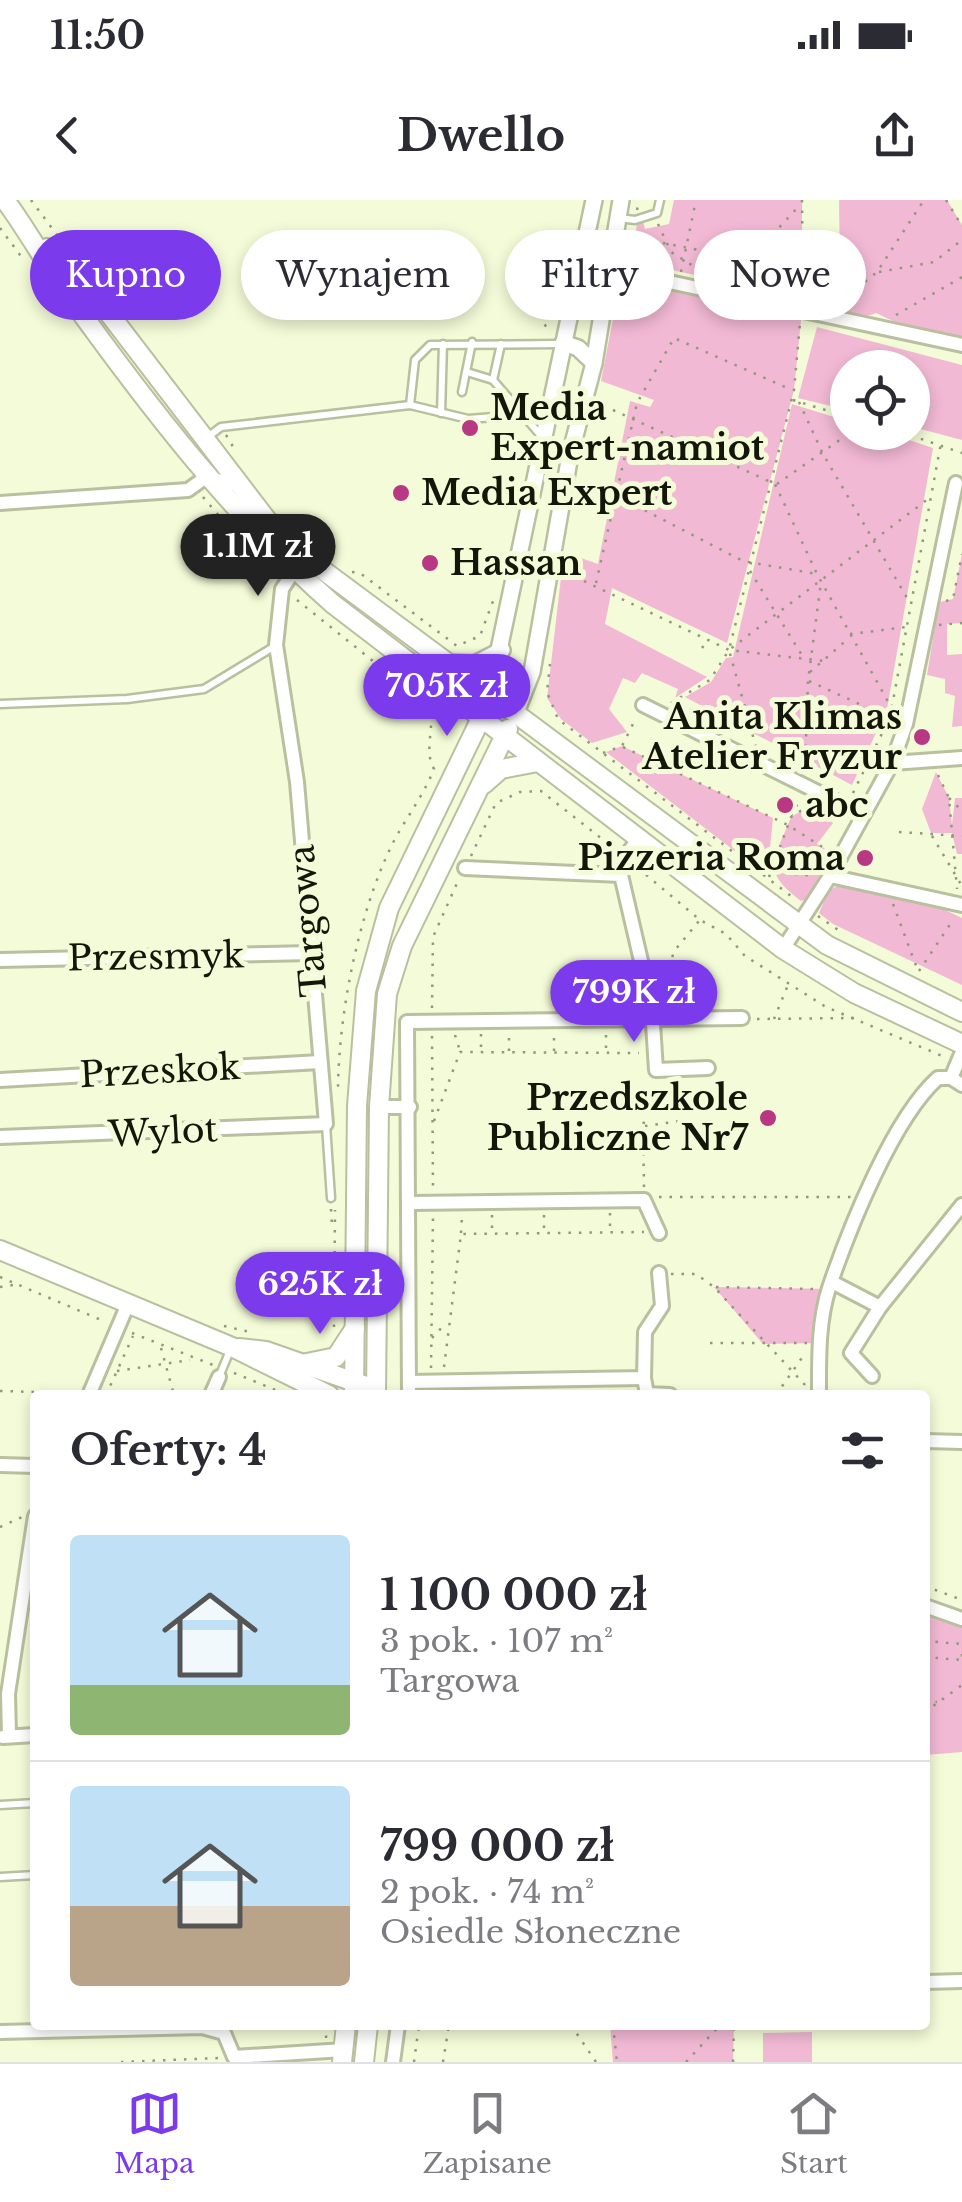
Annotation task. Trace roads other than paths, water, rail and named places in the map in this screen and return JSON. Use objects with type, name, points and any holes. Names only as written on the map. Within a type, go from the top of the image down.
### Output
[{"type":"main road","points":[[5,200],[67,294],[206,477],[300,562],[504,738],[783,949],[960,1053]]},
{"type":"main road","points":[[25,226],[91,290],[300,562],[804,917],[876,972],[962,1012]]},
{"type":"main road","points":[[232,1347],[266,1351],[354,1390],[358,1088],[366,991],[389,908],[482,720],[489,697]]},
{"type":"main road","points":[[376,1390],[382,1024],[397,962],[515,715]]},
{"type":"main road","points":[[476,791],[501,769],[538,762]]},
{"type":"main road","points":[[0,1250],[232,1347],[319,1390]]},
{"type":"main road","points":[[296,1364],[336,1357],[355,1328]]},
{"type":"main road","points":[[343,2056],[346,2030]]},
{"type":"main road","points":[[364,2062],[367,2030]]},
{"type":"street","points":[[588,230],[594,200]]},
{"type":"street","points":[[617,230],[621,200]]},
{"type":"street","points":[[674,283],[962,346]]},
{"type":"street","points":[[489,697],[502,650],[564,320]]},
{"type":"street","points":[[515,715],[532,672],[566,474],[604,320]]},
{"type":"street","points":[[558,340],[578,348],[594,363]]},
{"type":"street","points":[[0,502],[188,490],[206,477],[241,486]]},
{"type":"street","points":[[783,949],[830,877],[892,763],[906,724],[956,483]]},
{"type":"street","name":"Targowa","points":[[300,562],[277,610],[276,645],[296,782],[326,1124]]},
{"type":"street","points":[[444,664],[475,664],[502,650]]},
{"type":"street","points":[[642,705],[862,814]]},
{"type":"street","points":[[892,763],[962,758]]},
{"type":"street","points":[[639,838],[625,857],[621,875],[653,1013],[656,1070],[708,1068]]},
{"type":"street","points":[[465,868],[621,875]]},
{"type":"street","points":[[830,877],[961,905]]},
{"type":"street","name":"Przesmyk","points":[[0,960],[312,953]]},
{"type":"street","points":[[644,1378],[444,1381],[409,1388],[412,1203],[408,1022],[605,1019],[653,1013],[742,1018]]},
{"type":"street","points":[[816,1390],[819,1343],[830,1285],[908,1110],[938,1078],[956,1082],[960,1053]]},
{"type":"street","name":"Przeskok","points":[[0,1080],[320,1062]]},
{"type":"street","points":[[379,1107],[410,1107]]},
{"type":"street","name":"Wylot","points":[[0,1137],[326,1124]]},
{"type":"street","points":[[412,1203],[644,1200],[659,1233]]},
{"type":"street","points":[[872,1376],[852,1353],[880,1308],[962,1205]]},
{"type":"street","points":[[646,1390],[644,1332],[662,1306],[659,1273]]},
{"type":"street","points":[[830,1285],[880,1308]]},
{"type":"street","points":[[92,1390],[128,1304]]},
{"type":"street","points":[[214,1390],[220,1373]]},
{"type":"street","points":[[930,1441],[962,1442]]},
{"type":"street","points":[[0,1465],[30,1466]]},
{"type":"street","points":[[30,1549],[4,1736],[30,1734]]},
{"type":"street","points":[[930,1608],[962,1619]]},
{"type":"street","points":[[930,1982],[962,1981]]},
{"type":"street","points":[[0,2032],[107,2030]]},
{"type":"street","points":[[218,2030],[224,2033],[234,2057],[343,2056]]},
{"type":"street","points":[[393,2062],[397,2030]]},
{"type":"lane","points":[[617,218],[635,220],[657,213],[660,200]]},
{"type":"lane","points":[[410,406],[420,350],[443,344],[558,340]]},
{"type":"lane","points":[[462,392],[472,342]]},
{"type":"lane","points":[[441,413],[443,344]]},
{"type":"lane","points":[[493,380],[501,344]]},
{"type":"lane","points":[[467,372],[493,380],[508,392],[522,416],[544,438]]},
{"type":"lane","points":[[172,428],[206,438],[222,427],[410,406],[468,419],[522,416]]},
{"type":"lane","points":[[0,704],[127,700],[204,689],[276,645]]},
{"type":"lane","name":"Targowa","points":[[326,1124],[330,1198]]},
{"type":"lane","points":[[220,1373],[232,1347]]},
{"type":"lane","points":[[0,1805],[30,1803]]},
{"type":"lane","points":[[0,1877],[30,1876]]},
{"type":"place","name":"Media Expert-namiot","points":[[470,428]]},
{"type":"place","name":"Media Expert","points":[[401,493]]},
{"type":"place","name":"Hassan","points":[[430,563]]},
{"type":"place","name":"Anita Klimas Atelier Fryzur","points":[[922,737]]},
{"type":"place","name":"abc","points":[[785,805]]},
{"type":"place","name":"Pizzeria Roma","points":[[865,858]]},
{"type":"place","name":"Przedszkole Publiczne Nr7","points":[[768,1118]]}]
